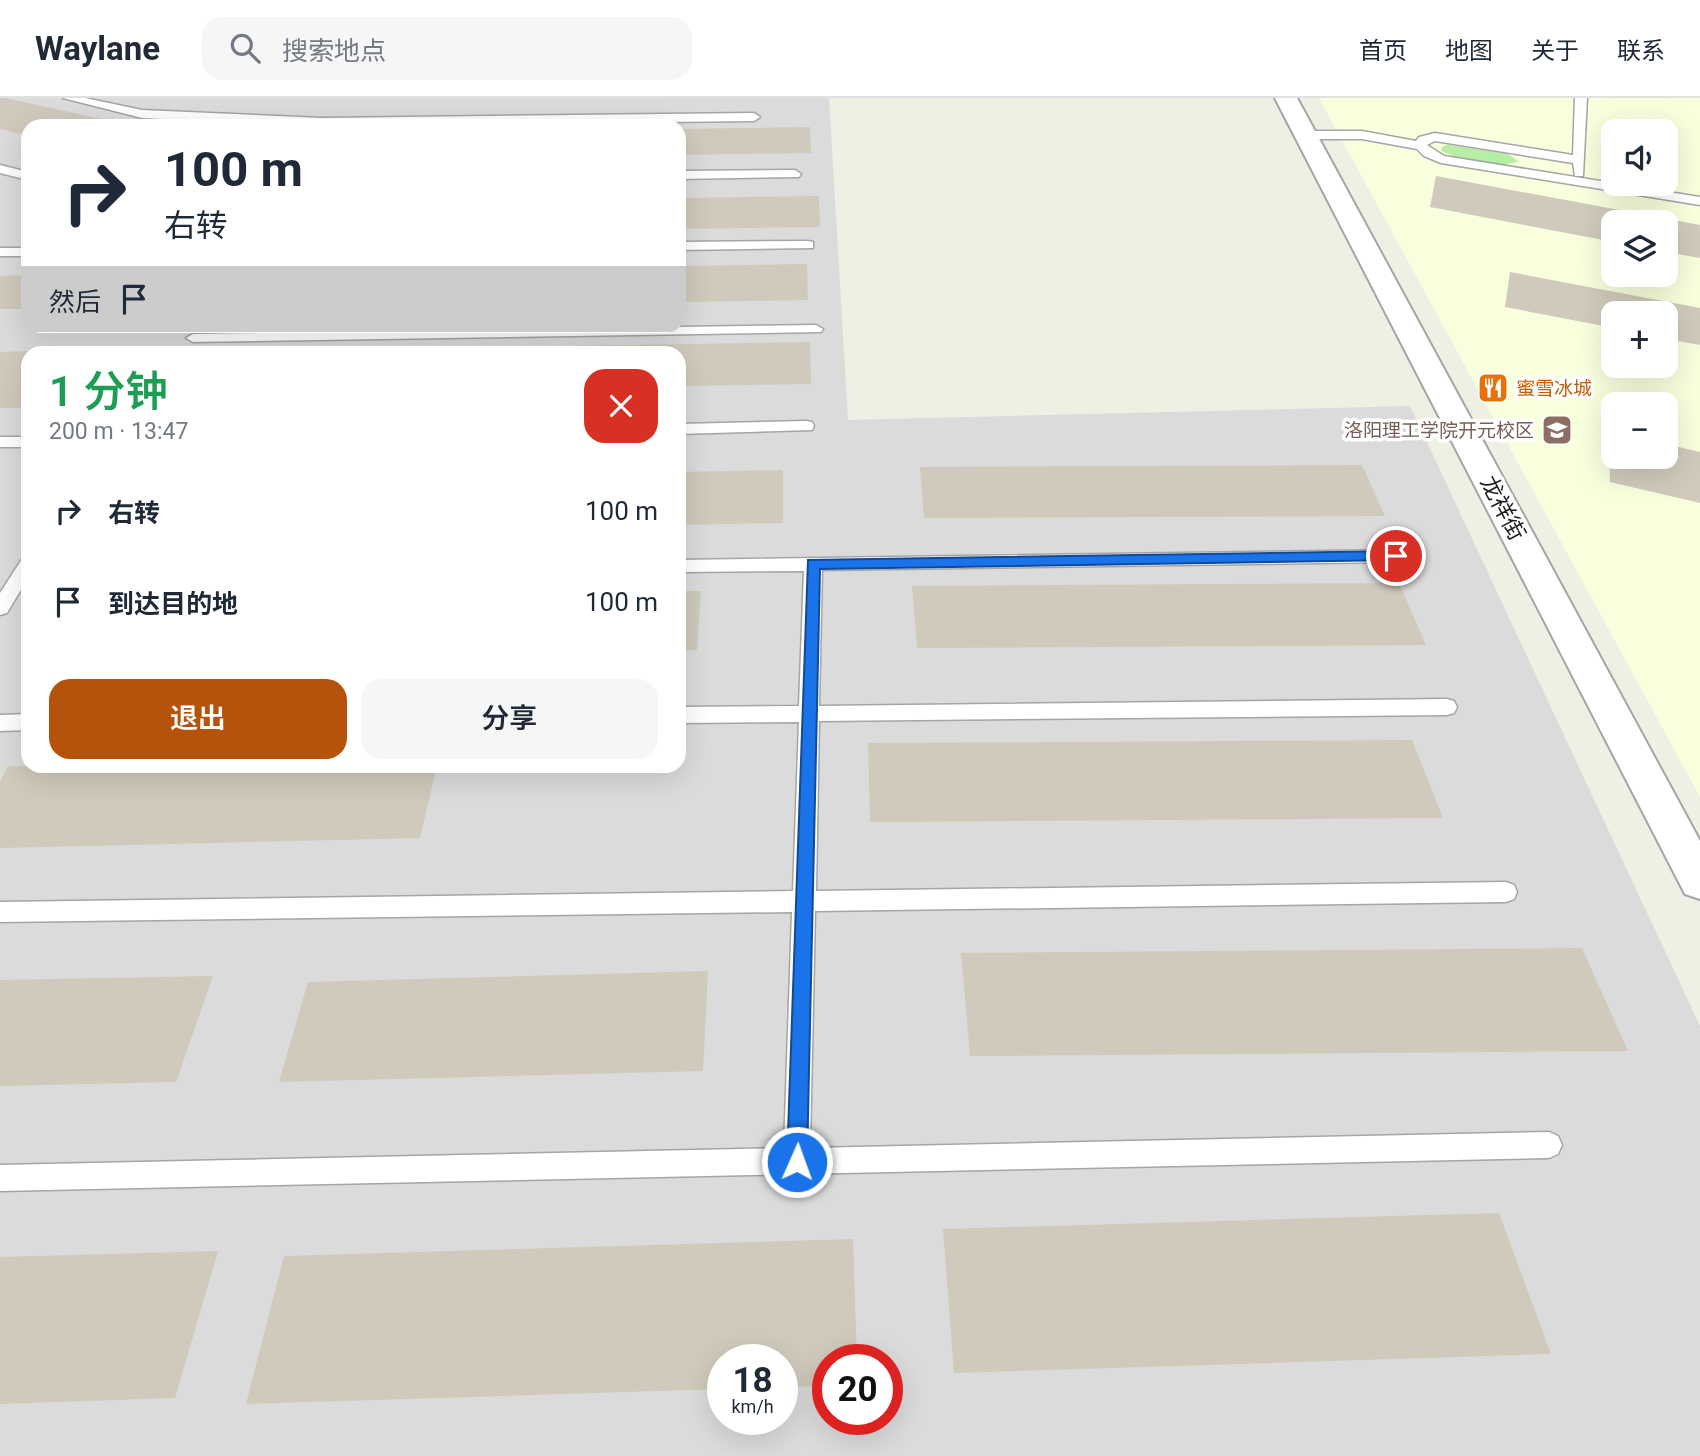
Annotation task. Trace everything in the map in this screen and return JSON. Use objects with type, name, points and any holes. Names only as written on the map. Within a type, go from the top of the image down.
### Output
[{"type":"street","name":"龙祥街","points":[[1286,98],[1700,881]]},
{"type":"lane","points":[[69,98],[142,114],[232,119]]},
{"type":"lane","points":[[1579,182],[1581,98]]},
{"type":"lane","points":[[630,119],[754,117]]},
{"type":"lane","points":[[1307,135],[1362,135],[1421,146],[1441,159],[1700,201]]},
{"type":"lane","points":[[1421,146],[1423,140],[1435,137],[1580,160]]},
{"type":"lane","points":[[0,169],[21,174]]},
{"type":"lane","points":[[686,175],[795,174]]},
{"type":"lane","points":[[686,246],[808,245]]},
{"type":"lane","points":[[0,252],[21,252]]},
{"type":"lane","points":[[686,330],[817,329]]},
{"type":"lane","points":[[686,429],[806,426]]},
{"type":"lane","points":[[0,442],[21,442]]},
{"type":"lane","points":[[686,566],[1396,556]]},
{"type":"lane","points":[[797,1162],[813,564]]},
{"type":"lane","points":[[0,575],[21,572]]},
{"type":"lane","points":[[0,608],[21,577]]},
{"type":"lane","points":[[686,715],[1447,707]]},
{"type":"lane","points":[[0,723],[21,722]]},
{"type":"lane","points":[[0,912],[1506,892]]},
{"type":"lane","points":[[0,1178],[1549,1145]]},
{"type":"shaded area","points":[[0,98],[829,98],[848,420],[1410,406],[1700,1026],[1700,1456],[0,1456]]},
{"type":"shaded area","name":"洛阳理工学院开元校区","points":[[1319,98],[1700,98],[1700,797]]},
{"type":"green space","points":[[1443,146],[1508,154],[1518,161],[1503,164],[1468,160],[1441,150]]},
{"type":"building","points":[[0,98],[101,119],[21,119],[21,134],[0,129]]},
{"type":"building","points":[[810,127],[811,153],[686,155],[686,129]]},
{"type":"building","points":[[1436,176],[1619,210],[1601,210],[1601,240],[1430,207]]},
{"type":"building","points":[[819,196],[820,227],[686,229],[686,198]]},
{"type":"building","points":[[1678,221],[1700,225],[1700,258],[1678,254]]},
{"type":"building","points":[[807,264],[808,300],[686,302],[686,266]]},
{"type":"building","points":[[1510,272],[1663,301],[1601,301],[1601,325],[1505,307]]},
{"type":"building","points":[[21,275],[21,309],[0,309],[0,276]]},
{"type":"building","points":[[1678,304],[1700,308],[1700,345],[1678,341]]},
{"type":"building","points":[[810,342],[811,384],[686,386],[686,346],[563,346]]},
{"type":"building","points":[[21,351],[21,408],[0,408],[0,352]]},
{"type":"building","points":[[1678,447],[1700,452],[1700,503],[1610,482],[1610,469],[1678,469]]},
{"type":"building","points":[[1362,465],[1385,516],[924,518],[920,467]]},
{"type":"building","points":[[783,470],[783,523],[686,525],[686,472]]},
{"type":"building","points":[[1399,583],[1426,645],[917,648],[912,586]]},
{"type":"building","points":[[686,591],[701,591],[697,650],[686,651]]},
{"type":"building","points":[[1412,740],[1443,818],[870,822],[868,743]]},
{"type":"building","points":[[8,766],[21,766],[21,773],[435,773],[420,838],[0,848],[0,782]]},
{"type":"building","points":[[1582,948],[1628,1051],[970,1056],[961,953]]},
{"type":"building","points":[[708,971],[703,1071],[279,1082],[308,982]]},
{"type":"building","points":[[213,976],[176,1082],[0,1086],[0,980]]},
{"type":"building","points":[[1499,1213],[1551,1354],[954,1373],[943,1229]]},
{"type":"building","points":[[853,1239],[856,1344],[812,1344],[812,1386],[798,1387],[798,1344],[707,1344],[707,1390],[246,1404],[284,1256]]},
{"type":"building","points":[[218,1251],[175,1398],[0,1404],[0,1257]]},
{"type":"place","name":"蜜雪冰城","points":[[1493,388]]},
{"type":"place","name":"洛阳理工学院开元校区","points":[[1557,430]]},
{"type":"route","points":[[797,1162],[813,564],[1396,556]]}]
